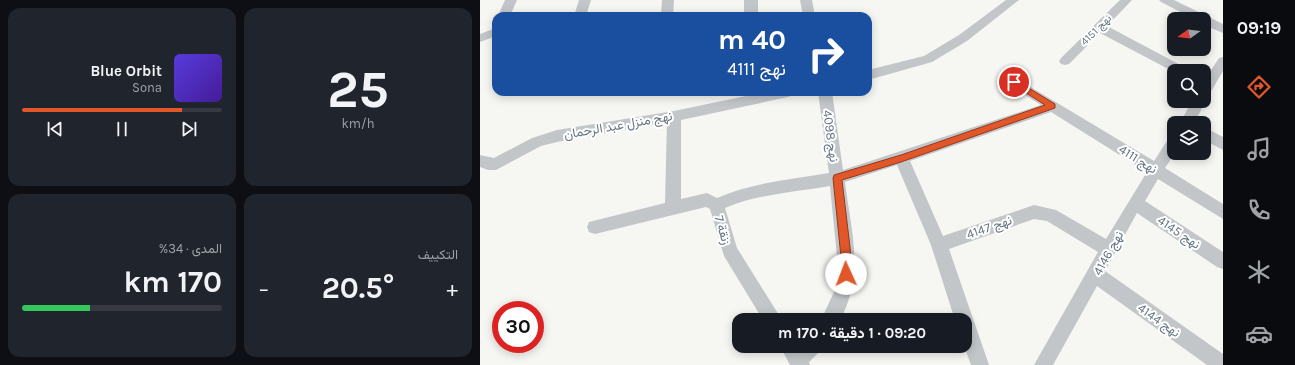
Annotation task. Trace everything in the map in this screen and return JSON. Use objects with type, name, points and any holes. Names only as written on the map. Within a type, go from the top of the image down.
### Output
[{"type":"street","points":[[506,12],[511,0]]},
{"type":"street","points":[[581,12],[585,0]]},
{"type":"street","points":[[667,12],[668,0]]},
{"type":"street","points":[[751,0],[752,12]]},
{"type":"street","points":[[806,0],[808,12]]},
{"type":"street","points":[[872,74],[928,58],[963,38],[1013,0]]},
{"type":"street","name":"نهج 4151","points":[[1065,61],[1126,0]]},
{"type":"street","points":[[1165,0],[1189,12]]},
{"type":"street","points":[[1211,23],[1223,29]]},
{"type":"street","points":[[1099,28],[1168,64]]},
{"type":"street","points":[[480,38],[492,34]]},
{"type":"street","points":[[1211,78],[1223,61]]},
{"type":"street","name":"نهج 4111","points":[[1014,82],[1223,212]]},
{"type":"street","name":"نهج منزل عبد الرحمان","points":[[480,174],[537,142],[557,136],[674,116],[758,96]]},
{"type":"street","name":"نهج 4098","points":[[826,96],[845,247],[846,274],[841,297],[835,313]]},
{"type":"street","points":[[716,205],[739,195],[756,191],[837,178],[901,158],[1053,106]]},
{"type":"street","points":[[673,207],[674,116]]},
{"type":"street","points":[[1211,138],[1223,144]]},
{"type":"street","name":"نهج 4146","points":[[1043,365],[1096,275],[1135,203],[1167,152]]},
{"type":"street","points":[[901,158],[938,245],[962,313]]},
{"type":"street","points":[[480,161],[488,164],[496,164]]},
{"type":"street","name":"زنقة 7","points":[[595,227],[707,200],[716,205],[730,252],[769,313]]},
{"type":"street","name":"نهج 4145","points":[[1135,203],[1223,261]]},
{"type":"street","name":"نهج 4147","points":[[938,245],[1020,216],[1040,212],[1050,216],[1109,250]]},
{"type":"street","name":"نهج 4144","points":[[1096,275],[1223,365]]},
{"type":"street","points":[[972,342],[980,365]]},
{"type":"route","points":[[846,274],[845,247],[837,178],[901,158],[1053,106],[1014,82]]}]
